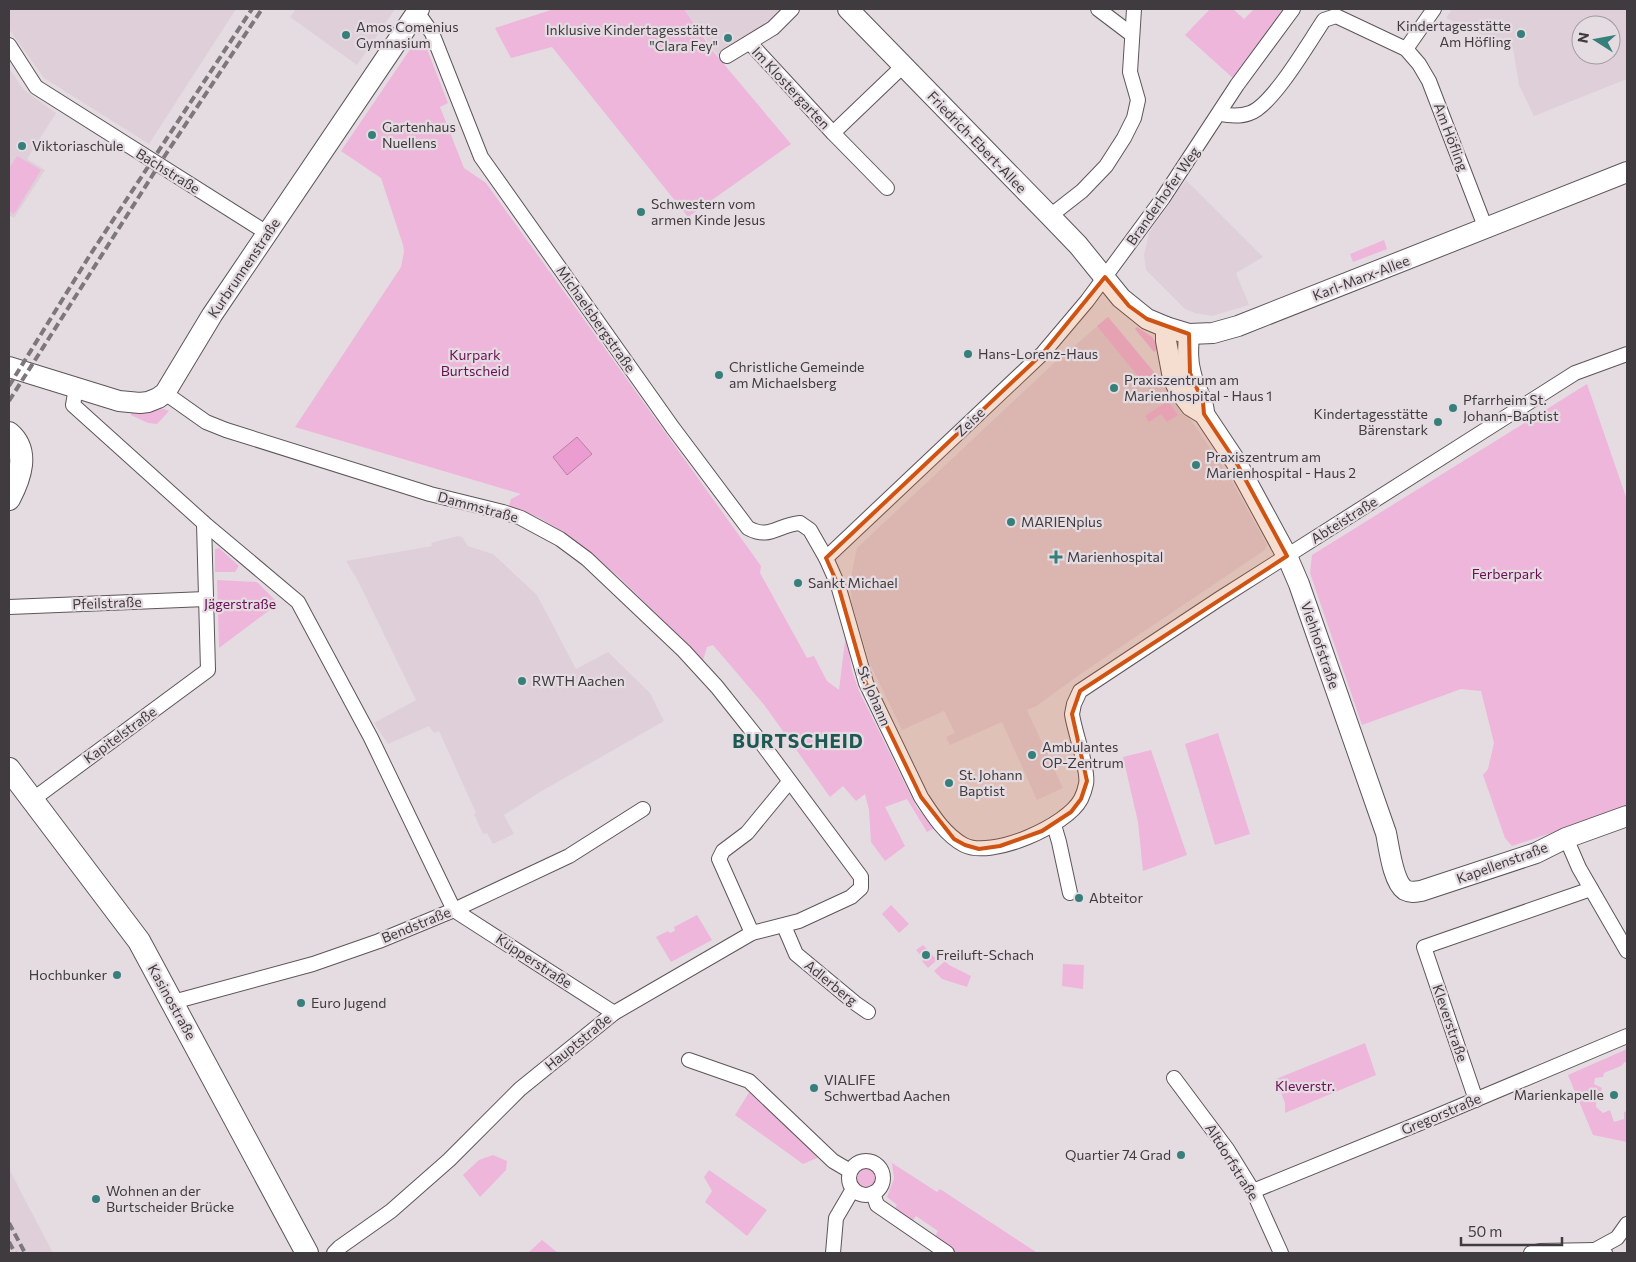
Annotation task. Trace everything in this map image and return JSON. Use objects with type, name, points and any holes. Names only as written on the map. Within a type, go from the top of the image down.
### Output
[{"type":"main road","name":"Friedrich-Ebert-Allee","points":[[848,9],[1050,216],[1105,277]]},
{"type":"main road","name":"Kurbrunnenstraße","points":[[165,393],[212,315],[418,10]]},
{"type":"main road","name":"Karl-Marx-Allee","points":[[1105,277],[1129,306],[1147,319],[1189,334],[1213,333],[1238,326],[1627,172]]},
{"type":"main road","name":"Viehhofstraße","points":[[1166,327],[1166,341],[1173,378],[1179,390],[1191,406],[1204,414],[1236,462],[1287,556],[1299,584],[1386,833],[1397,879],[1405,890]]},
{"type":"main road","name":"Viehhofstraße","points":[[1189,334],[1188,355],[1190,373],[1195,388],[1203,402],[1204,414]]},
{"type":"main road","points":[[9,367],[119,401],[140,403],[158,398],[165,393]]},
{"type":"main road","points":[[9,433],[14,437],[20,450],[22,461],[20,475],[9,499]]},
{"type":"main road","name":"Kasinostraße","points":[[9,769],[139,940],[264,1175],[308,1253]]},
{"type":"main road","name":"Kapellenstraße","points":[[1405,890],[1412,893],[1421,891],[1536,853],[1566,838],[1627,816]]},
{"type":"street","name":"Im Klostergarten","points":[[727,56],[773,28],[792,9]]},
{"type":"street","points":[[1050,216],[1088,185],[1106,166],[1134,118],[1138,100],[1130,72],[1134,9]]},
{"type":"street","name":"Branderhofer Weg","points":[[1105,277],[1163,198],[1238,86],[1293,9]]},
{"type":"street","points":[[1406,49],[1434,9]]},
{"type":"street","name":"Michaelsbergstraße","points":[[418,10],[432,33],[481,157],[691,452],[748,528],[758,534],[768,534],[789,524],[800,523],[810,530],[826,558]]},
{"type":"street","points":[[1101,12],[1131,34]]},
{"type":"street","name":"Am Höfling","points":[[1220,114],[1236,116],[1252,113],[1278,89],[1324,20],[1336,16],[1406,49],[1419,64],[1429,81],[1486,229]]},
{"type":"street","name":"Im Klostergarten","points":[[750,43],[887,188]]},
{"type":"street","name":"Bachstraße","points":[[9,45],[36,87],[267,233]]},
{"type":"street","name":"Im Klostergarten","points":[[833,133],[903,66]]},
{"type":"street","name":"Zeise","points":[[826,558],[1044,353],[1105,277]]},
{"type":"street","name":"Abteistraße","points":[[1074,704],[1080,691],[1287,556],[1575,373],[1627,354]]},
{"type":"street","points":[[76,388],[73,405],[204,524],[298,602],[372,738],[454,910]]},
{"type":"street","name":"Dammstraße","points":[[165,393],[206,422],[226,430],[430,494],[503,512],[528,522],[560,539],[587,559],[688,657],[736,711],[854,866],[861,877],[861,888]]},
{"type":"street","points":[[204,524],[206,599]]},
{"type":"street","name":"St. Johann","points":[[826,558],[838,585],[866,684],[921,797],[954,839],[979,849],[1000,846],[1042,831],[1054,825],[1071,812],[1081,799],[1087,781],[1073,718],[1074,704]]},
{"type":"street","name":"Pfeilstraße","points":[[9,607],[206,599]]},
{"type":"street","name":"Kapitelstraße","points":[[32,800],[208,670],[206,599]]},
{"type":"street","points":[[752,933],[720,859],[723,851],[747,833],[789,782]]},
{"type":"street","name":"Bendstraße","points":[[173,1002],[313,964],[379,941],[454,910],[569,856],[643,809]]},
{"type":"street","points":[[1054,825],[1070,893]]},
{"type":"street","points":[[1566,838],[1579,868],[1627,951]]},
{"type":"street","name":"Hauptstraße","points":[[334,1253],[392,1211],[449,1160],[520,1089],[614,1013],[752,933],[799,921],[851,897],[861,888]]},
{"type":"street","name":"Kleverstraße","points":[[1476,1100],[1424,947],[1591,889]]},
{"type":"street","name":"Küpperstraße","points":[[454,910],[614,1013]]},
{"type":"street","name":"Adlerberg","points":[[784,926],[796,954],[868,1012]]},
{"type":"street","name":"Gregorstraße","points":[[1253,1191],[1627,1036]]},
{"type":"street","points":[[689,1060],[749,1081],[833,1161],[850,1171]]},
{"type":"street","name":"Altdorfstraße","points":[[1174,1078],[1227,1149],[1253,1191],[1281,1253]]},
{"type":"street","points":[[857,1163],[873,1163],[881,1171],[882,1181],[880,1188],[873,1193],[862,1194],[853,1189],[849,1181],[850,1171],[857,1163]]},
{"type":"street","points":[[833,1253],[836,1218],[853,1189]]},
{"type":"street","points":[[873,1193],[877,1205],[947,1253]]},
{"type":"street","points":[[1531,1253],[1540,1251],[1600,1252],[1617,1238],[1627,1224]]},
{"type":"highlighted area","points":[[1105,277],[1129,306],[1147,319],[1189,334],[1190,373],[1203,402],[1204,414],[1236,462],[1287,556],[1080,691],[1072,714],[1087,781],[1081,799],[1071,812],[1042,831],[1000,846],[979,849],[965,845],[954,839],[921,797],[866,683],[838,585],[826,558],[1043,353]]},
{"type":"shaded area","points":[[12,9],[236,9],[149,144],[44,78],[9,29],[9,12]]},
{"type":"shaded area","name":"Amos Comenius Gymnasium","points":[[296,9],[395,9],[357,65],[290,17]]},
{"type":"shaded area","name":"Inklusive Kindertagesstätte \"Clara Fey\"","points":[[684,9],[787,9],[771,26],[719,57]]},
{"type":"shaded area","points":[[1452,9],[1627,9],[1627,79],[1534,116],[1519,85],[1513,49],[1446,18]]},
{"type":"shaded area","name":"Viktoriaschule","points":[[9,68],[24,90],[56,113],[27,159],[45,170],[14,218],[9,215]]},
{"type":"shaded area","points":[[1186,180],[1263,257],[1236,273],[1249,305],[1212,316],[1195,313],[1185,309],[1146,270],[1144,255],[1149,233]]},
{"type":"shaded area","name":"Marienhospital","points":[[1108,317],[1164,384],[1196,427],[1230,478],[1267,545],[1265,550],[1082,673],[1035,707],[1027,710],[1063,788],[1037,800],[1002,722],[950,745],[946,737],[955,733],[944,711],[902,730],[870,664],[852,603],[852,571],[857,548],[1053,364]]},
{"type":"shaded area","points":[[577,437],[592,454],[567,475],[553,457]]},
{"type":"shaded area","name":"RWTH Aachen","points":[[458,536],[462,537],[468,546],[493,554],[537,595],[576,669],[608,652],[650,693],[664,721],[540,792],[504,815],[514,834],[493,844],[487,833],[483,834],[474,814],[476,813],[439,731],[434,733],[429,726],[388,744],[374,723],[416,700],[358,581],[346,561],[432,546],[431,543]]},
{"type":"shaded area","points":[[9,1168],[22,1194],[53,1253],[9,1253]]},
{"type":"green space","points":[[554,9],[684,9],[712,50],[791,144],[688,217],[552,47],[511,58],[495,28]]},
{"type":"green space","points":[[1210,9],[1233,9],[1244,19],[1254,9],[1287,9],[1234,79],[1185,35]]},
{"type":"green space","name":"Kurpark Burtscheid","points":[[416,44],[421,44],[427,49],[448,103],[440,107],[464,168],[486,183],[761,566],[760,573],[807,658],[814,656],[827,681],[839,690],[846,633],[852,671],[859,691],[917,808],[935,828],[927,832],[907,799],[885,807],[905,846],[885,861],[871,842],[869,810],[865,794],[856,801],[843,786],[830,797],[765,706],[713,645],[707,647],[703,660],[619,577],[568,535],[538,517],[509,506],[511,499],[521,494],[295,427],[401,267],[404,252],[403,245],[381,178],[341,151],[411,48]]},
{"type":"green space","points":[[17,156],[41,170],[14,214],[9,211],[9,169]]},
{"type":"green space","points":[[1384,240],[1387,249],[1353,262],[1350,254]]},
{"type":"green space","points":[[1108,317],[1157,376],[1145,385],[1097,326]]},
{"type":"green space","points":[[1137,327],[1152,337],[1160,349],[1154,352],[1135,329]]},
{"type":"green space","name":"Ferberpark","points":[[1587,384],[1627,497],[1627,808],[1512,846],[1505,838],[1483,775],[1488,769],[1494,743],[1481,691],[1461,689],[1362,725],[1310,573],[1312,555]]},
{"type":"green space","points":[[1168,401],[1178,415],[1167,422],[1161,414],[1149,422],[1145,416]]},
{"type":"green space","points":[[164,409],[169,411],[157,424],[148,423],[131,415],[131,412]]},
{"type":"green space","points":[[219,548],[239,566],[235,572],[215,572],[215,549]]},
{"type":"green space","name":"Jägerstraße","points":[[217,580],[257,582],[275,600],[275,606],[219,648]]},
{"type":"green space","points":[[1218,733],[1250,834],[1215,845],[1185,744]]},
{"type":"green space","points":[[1151,750],[1187,855],[1143,871],[1138,822],[1123,757]]},
{"type":"green space","points":[[891,905],[909,924],[899,933],[882,914]]},
{"type":"green space","points":[[697,915],[712,940],[671,962],[656,937],[668,931],[670,933],[675,931],[674,927]]},
{"type":"green space","name":"Freiluft-Schach","points":[[923,945],[937,960],[928,968],[922,961],[924,959],[916,950]]},
{"type":"green space","points":[[945,961],[971,976],[967,987],[942,979],[934,971]]},
{"type":"green space","points":[[1063,964],[1084,965],[1083,989],[1062,986]]},
{"type":"green space","name":"Kleverstr.","points":[[1365,1043],[1376,1075],[1285,1113],[1285,1103],[1276,1079]]},
{"type":"green space","points":[[1627,1049],[1627,1062],[1604,1073],[1603,1077],[1595,1078],[1594,1084],[1602,1088],[1597,1098],[1596,1107],[1603,1113],[1610,1110],[1614,1122],[1624,1119],[1624,1112],[1627,1111],[1627,1142],[1593,1135],[1568,1075]]},
{"type":"green space","points":[[750,1091],[819,1157],[803,1164],[735,1115]]},
{"type":"green space","points":[[493,1155],[507,1161],[506,1170],[480,1197],[463,1175],[479,1160]]},
{"type":"green space","points":[[892,1163],[937,1192],[940,1189],[1036,1252],[950,1253],[932,1241],[938,1231],[916,1216],[909,1226],[892,1213],[897,1205],[887,1197],[894,1179]]},
{"type":"green space","points":[[866,1167],[871,1168],[877,1174],[877,1184],[871,1190],[866,1191],[861,1190],[855,1184],[854,1179],[855,1174],[861,1168]]},
{"type":"green space","points":[[709,1170],[767,1210],[747,1236],[705,1202],[712,1191],[704,1177]]},
{"type":"green space","points":[[542,1240],[558,1253],[528,1253]]},
{"type":"railway","points":[[9,386],[90,255],[252,9]]},
{"type":"railway","points":[[9,401],[166,154],[262,9]]},
{"type":"railway","points":[[9,1223],[25,1253]]},
{"type":"railway","points":[[9,1242],[15,1253]]},
{"type":"place","name":"Kindertagesstätte Am Höfling","points":[[1521,34]]},
{"type":"place","name":"Amos Comenius Gymnasium","points":[[346,35]]},
{"type":"place","name":"Inklusive Kindertagesstätte \"Clara Fey\"","points":[[728,38]]},
{"type":"place","name":"Gartenhaus Nuellens","points":[[372,135]]},
{"type":"place","name":"Viktoriaschule","points":[[22,146]]},
{"type":"place","name":"Schwestern vom armen Kinde Jesus","points":[[641,212]]},
{"type":"place","name":"Hans-Lorenz-Haus","points":[[968,354]]},
{"type":"place","name":"Christliche Gemeinde am Michaelsberg","points":[[719,375]]},
{"type":"place","name":"Praxiszentrum am Marienhospital - Haus 1","points":[[1114,388]]},
{"type":"place","name":"Pfarrheim St. Johann-Baptist","points":[[1453,408]]},
{"type":"place","name":"Kindertagesstätte Bärenstark","points":[[1438,422]]},
{"type":"place","name":"Praxiszentrum am Marienhospital - Haus 2","points":[[1196,465]]},
{"type":"place","name":"MARIENplus","points":[[1011,522]]},
{"type":"place","name":"Marienhospital","points":[[1056,557]]},
{"type":"place","name":"Sankt Michael","points":[[798,583]]},
{"type":"place","name":"RWTH Aachen","points":[[522,681]]},
{"type":"place","name":"Ambulantes OP-Zentrum","points":[[1032,755]]},
{"type":"place","name":"St. Johann Baptist","points":[[949,783]]},
{"type":"place","name":"Abteitor","points":[[1079,898]]},
{"type":"place","name":"Freiluft-Schach","points":[[926,955]]},
{"type":"place","name":"Hochbunker","points":[[117,975]]},
{"type":"place","name":"Euro Jugend","points":[[301,1003]]},
{"type":"place","name":"VIALIFE Schwertbad Aachen","points":[[814,1088]]},
{"type":"place","name":"Marienkapelle","points":[[1614,1095]]},
{"type":"place","name":"Quartier 74 Grad","points":[[1181,1155]]},
{"type":"place","name":"Wohnen an der Burtscheider Brücke","points":[[96,1199]]},
{"type":"district","name":"BURTSCHEID","points":[[798,741]]}]
